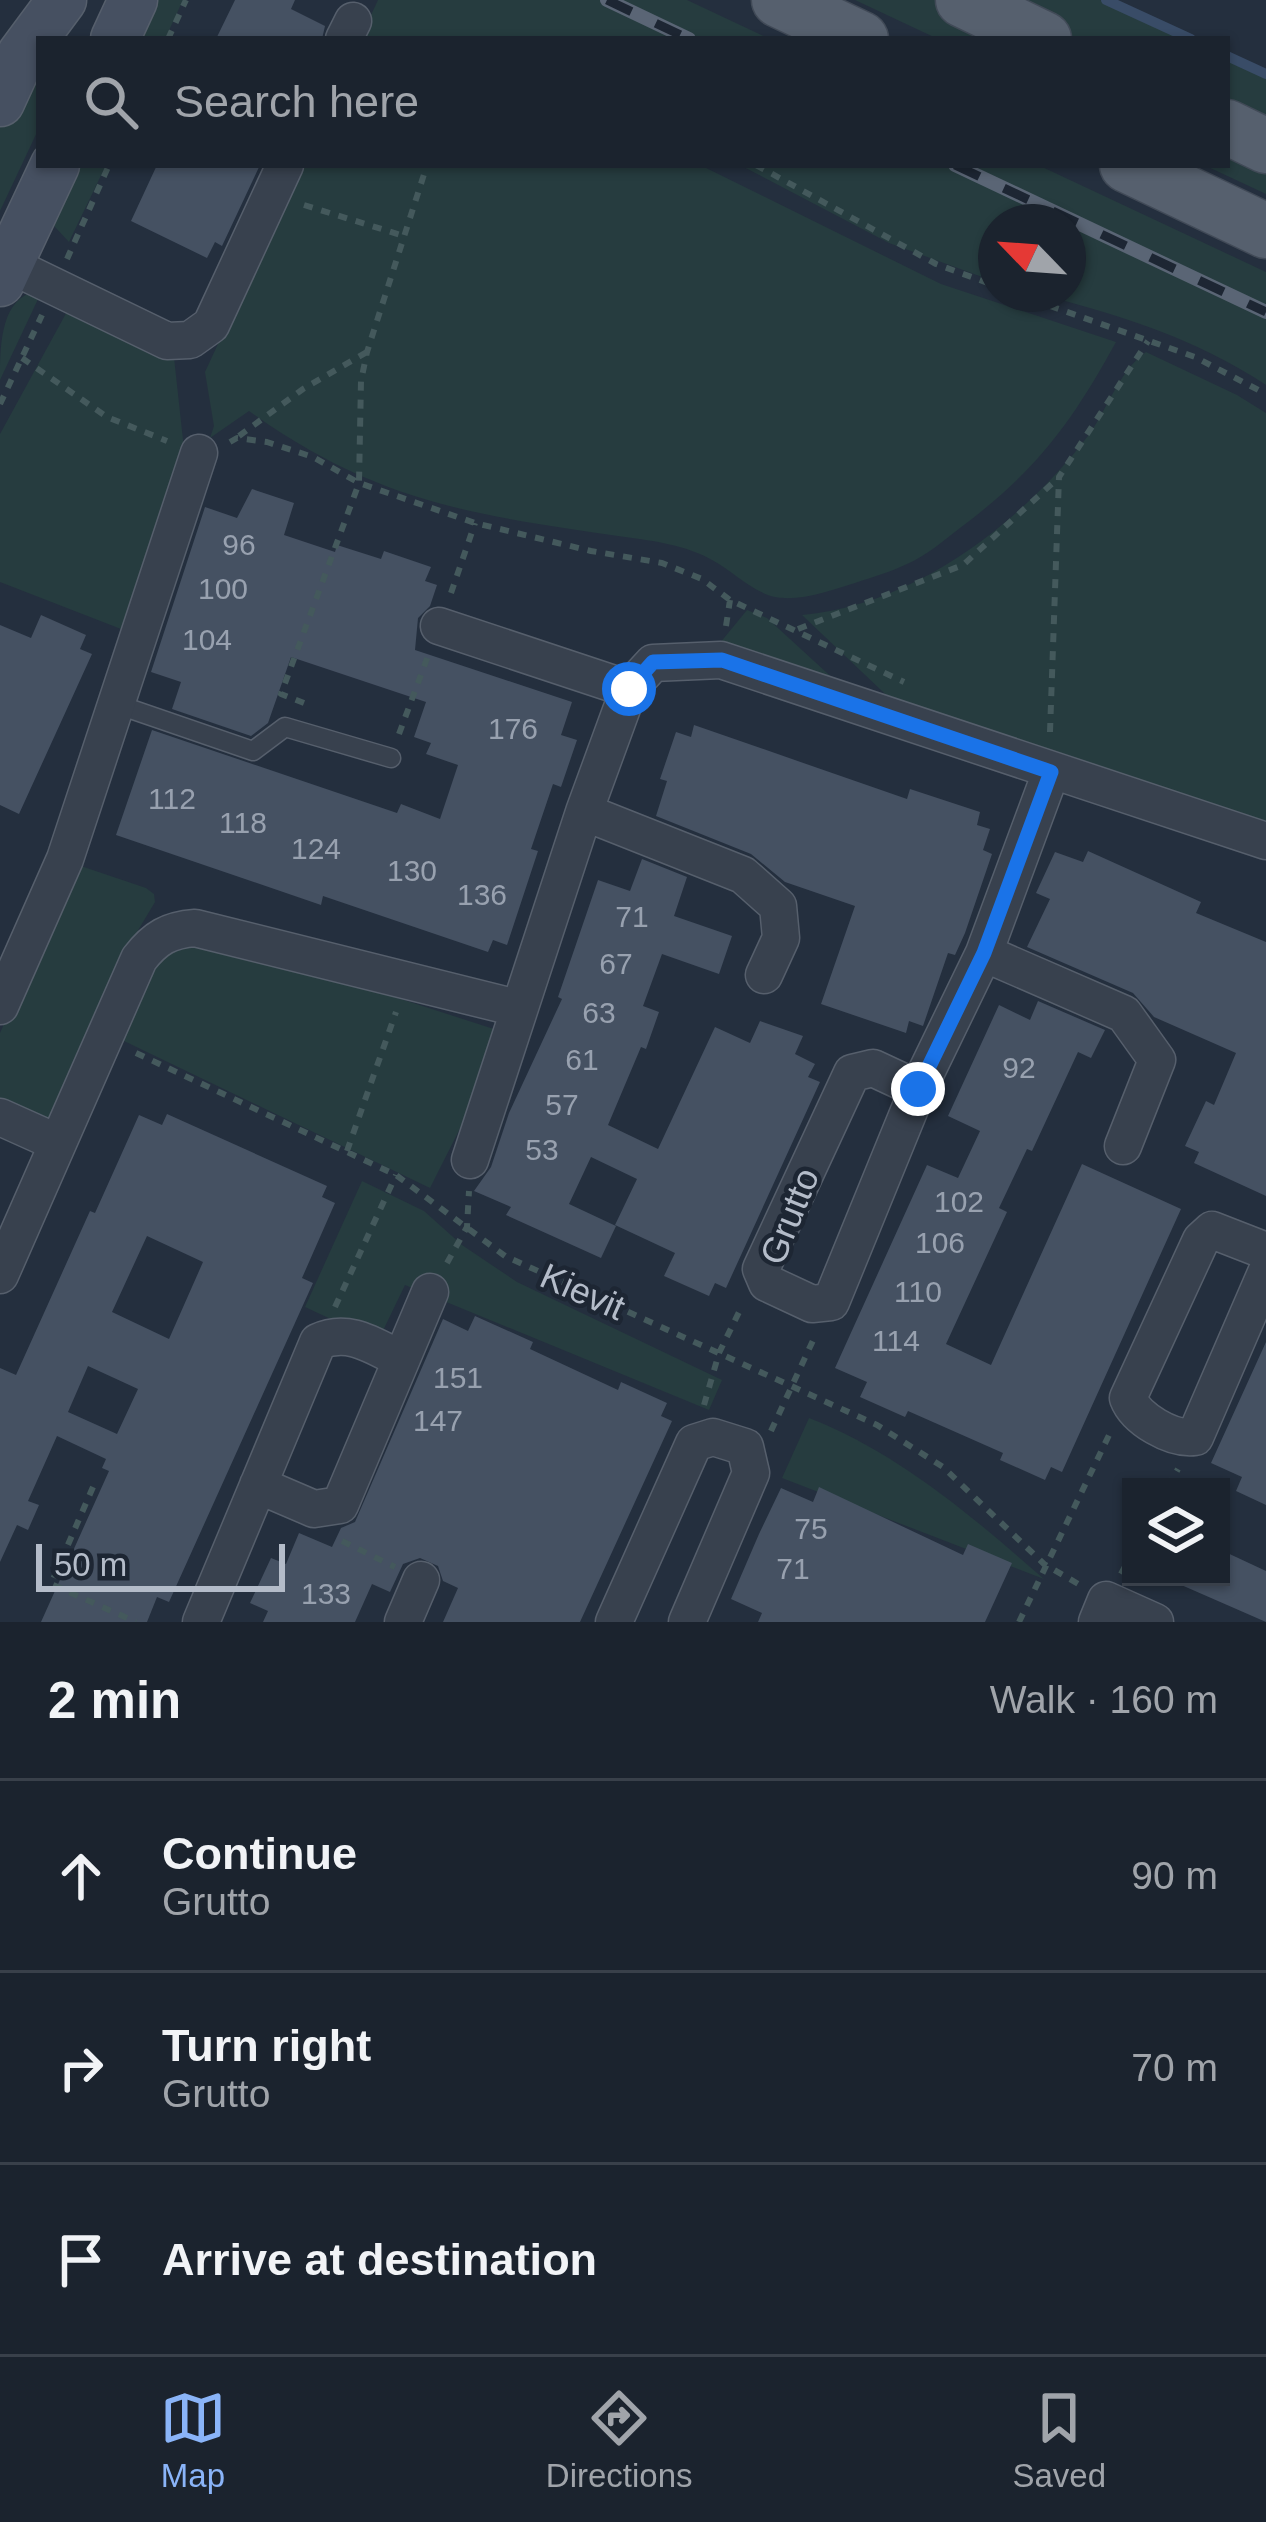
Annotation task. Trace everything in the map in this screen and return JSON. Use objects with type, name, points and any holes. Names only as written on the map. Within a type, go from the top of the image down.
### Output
[{"type":"main road","points":[[0,101],[22,54],[62,0]]},
{"type":"main road","points":[[778,0],[855,36]]},
{"type":"main road","points":[[963,0],[1038,36]]},
{"type":"main road","points":[[1230,129],[1266,146]]},
{"type":"main road","points":[[4,273],[54,168]]},
{"type":"main road","points":[[1132,168],[1266,231]]},
{"type":"street","points":[[4,273],[166,340],[190,340],[211,325],[278,180]]},
{"type":"street","points":[[0,1006],[64,859],[199,453]]},
{"type":"street","points":[[439,626],[629,689]]},
{"type":"street","points":[[470,1160],[517,1008],[629,689],[653,662],[722,660],[1266,841]]},
{"type":"street","name":"Grutto","points":[[918,1089],[873,1068],[852,1073],[761,1269],[766,1283],[812,1304],[831,1302],[918,1089],[984,953],[1051,772]]},
{"type":"street","points":[[584,812],[743,875],[778,906],[781,938],[764,975]]},
{"type":"street","points":[[0,1274],[139,959],[153,940],[175,929],[195,928],[517,1008]]},
{"type":"street","points":[[984,953],[1124,1014],[1157,1060],[1123,1146]]},
{"type":"street","points":[[0,1117],[58,1143]]},
{"type":"street","points":[[1266,1251],[1212,1230],[1202,1240],[1127,1398],[1133,1412],[1182,1439],[1195,1437],[1266,1273]]},
{"type":"street","points":[[258,1485],[314,1509],[340,1505],[430,1292]]},
{"type":"street","points":[[201,1622],[318,1342],[334,1335],[357,1338],[400,1359]]},
{"type":"street","points":[[614,1622],[694,1443],[713,1437],[745,1447],[751,1473],[687,1622]]},
{"type":"street","points":[[404,1622],[422,1580]]},
{"type":"street","points":[[1102,1611],[1155,1622]]},
{"type":"lane","points":[[116,704],[254,751],[285,727],[391,758]]},
{"type":"path","points":[[169,36],[186,0]]},
{"type":"path","points":[[320,708],[280,694],[359,483],[361,381],[367,352],[426,168]]},
{"type":"path","points":[[761,168],[936,264],[978,279]]},
{"type":"path","points":[[278,180],[404,236]]},
{"type":"path","points":[[1067,312],[1195,357],[1266,394]]},
{"type":"path","points":[[798,629],[964,565],[1059,477],[1148,341]]},
{"type":"path","points":[[236,438],[303,389],[367,352]]},
{"type":"path","points":[[0,404],[22,358]]},
{"type":"path","points":[[1051,772],[1059,477]]},
{"type":"path","points":[[359,483],[475,523],[591,551],[662,562],[702,579],[730,600],[912,686]]},
{"type":"path","points":[[1030,724],[1071,738]]},
{"type":"path","points":[[346,1151],[407,980]]},
{"type":"path","name":"Kievit","points":[[106,1039],[396,1174],[505,1256],[877,1425],[943,1467],[1044,1564]]},
{"type":"path","points":[[430,1292],[467,1227],[470,1160]]},
{"type":"path","points":[[318,1342],[396,1174]]},
{"type":"path","points":[[694,1443],[719,1353],[761,1269]]},
{"type":"path","points":[[751,1473],[831,1302]]},
{"type":"path","points":[[1019,1622],[1127,1398]]},
{"type":"path","points":[[93,1487],[51,1584],[136,1622]]},
{"type":"green space","points":[[144,0],[183,0],[166,36],[126,36]]},
{"type":"green space","points":[[378,0],[687,0],[764,36],[361,36]]},
{"type":"green space","points":[[855,0],[1100,0],[1178,36],[932,36]]},
{"type":"green space","points":[[1230,60],[1266,77],[1266,194],[1210,168],[1230,168]]},
{"type":"green space","points":[[36,62],[36,134],[0,211],[0,115]]},
{"type":"green space","points":[[64,168],[105,168],[69,242],[42,213]]},
{"type":"green space","points":[[300,168],[706,168],[941,284],[978,296],[978,312],[1025,312],[1116,342],[1050,444],[987,507],[901,567],[805,597],[775,597],[758,591],[712,560],[681,547],[521,521],[428,500],[341,466],[249,411],[210,438],[214,426],[205,372]]},
{"type":"green space","points":[[746,168],[1044,168],[1266,272],[1266,385],[1213,354],[1086,307],[1086,204],[978,204],[978,275],[889,243]]},
{"type":"green space","points":[[81,286],[171,330],[184,449],[121,629],[0,582],[0,434]]},
{"type":"green space","points":[[30,293],[39,297],[0,380],[7,317]]},
{"type":"green space","points":[[1146,352],[1266,413],[1266,834],[903,711],[802,615],[885,595],[924,577],[998,528],[1088,436],[1128,370]]},
{"type":"green space","points":[[747,610],[767,618],[850,694],[715,649]]},
{"type":"green space","points":[[75,864],[146,888],[155,902],[128,947],[47,1125],[0,1103],[0,1033]]},
{"type":"green space","points":[[165,923],[500,1031],[503,1043],[430,1188],[124,1041],[118,1028]]},
{"type":"green space","points":[[362,1181],[424,1211],[462,1245],[517,1282],[722,1380],[709,1410],[405,1285],[378,1341],[305,1307]]},
{"type":"green space","points":[[809,1418],[904,1468],[1044,1579],[782,1478]]},
{"type":"building","points":[[235,0],[295,0],[291,9],[325,26],[323,36],[217,36]]},
{"type":"building","points":[[156,168],[259,168],[222,246],[215,242],[207,258],[131,221]]},
{"type":"building","points":[[252,489],[294,503],[284,535],[335,552],[337,545],[381,559],[384,551],[431,567],[425,581],[437,585],[430,606],[418,618],[415,650],[572,702],[561,735],[577,740],[561,787],[553,784],[531,849],[538,851],[507,945],[493,940],[488,952],[323,896],[321,905],[116,835],[152,730],[397,813],[401,804],[440,819],[458,765],[426,754],[431,743],[414,737],[426,702],[291,657],[268,723],[251,736],[172,709],[181,682],[151,672],[205,507],[237,518]]},
{"type":"building","points":[[41,615],[86,635],[80,649],[92,654],[19,814],[0,805],[0,625],[31,638]]},
{"type":"building","points":[[694,725],[907,799],[910,789],[980,812],[977,825],[990,829],[983,850],[992,854],[965,933],[955,955],[948,953],[923,1026],[909,1021],[906,1033],[821,1004],[855,906],[785,882],[751,854],[656,816],[667,781],[660,779],[676,732],[691,737]]},
{"type":"building","points":[[1088,851],[1201,902],[1196,913],[1266,942],[1266,1196],[1194,1163],[1199,1152],[1185,1146],[1206,1101],[1214,1105],[1236,1053],[1154,1017],[1133,993],[1027,947],[1050,899],[1036,893],[1055,852],[1083,862]]},
{"type":"building","points":[[642,859],[687,877],[674,916],[732,936],[719,974],[662,954],[643,1006],[659,1012],[608,1125],[658,1149],[715,1027],[750,1043],[760,1021],[803,1036],[795,1054],[815,1064],[808,1077],[820,1082],[726,1288],[715,1283],[709,1296],[664,1276],[675,1253],[615,1225],[637,1179],[591,1157],[569,1204],[616,1226],[601,1258],[506,1215],[511,1207],[474,1191],[491,1167],[509,1113],[562,999],[558,997],[598,880],[630,891]]},
{"type":"building","points":[[1038,1001],[1105,1030],[1091,1058],[1078,1052],[1032,1151],[1027,1149],[999,1208],[1007,1212],[946,1344],[991,1365],[1082,1164],[1181,1209],[1062,1472],[1051,1467],[1045,1480],[1000,1460],[1003,1453],[908,1411],[905,1417],[860,1397],[867,1382],[835,1368],[927,1165],[958,1178],[980,1131],[948,1116],[999,1005],[1030,1020]]},
{"type":"building","points":[[167,1114],[327,1186],[322,1197],[335,1203],[302,1278],[313,1283],[169,1602],[157,1597],[147,1622],[41,1622],[109,1471],[102,1468],[106,1459],[57,1436],[28,1501],[39,1505],[28,1530],[17,1525],[0,1562],[0,1368],[16,1375],[139,1115],[162,1125]],"holes":[[[147,1236],[203,1262],[169,1339],[112,1312]],[[88,1366],[138,1389],[117,1434],[68,1412]]]},
{"type":"building","points":[[475,1316],[533,1342],[530,1349],[618,1390],[621,1382],[667,1403],[661,1416],[672,1421],[580,1622],[443,1622],[458,1588],[443,1581],[438,1566],[420,1558],[403,1564],[390,1592],[372,1584],[355,1622],[263,1622],[268,1611],[250,1603],[271,1558],[286,1564],[299,1533],[332,1547],[341,1528],[355,1522],[443,1319],[468,1331]]},
{"type":"building","points":[[1266,1342],[1266,1505],[1236,1491],[1242,1477],[1211,1463]]},
{"type":"building","points":[[819,1487],[963,1555],[968,1544],[1012,1563],[985,1622],[758,1622],[762,1613],[731,1599],[759,1534],[781,1488],[813,1502]]},
{"type":"building","points":[[1230,1554],[1266,1571],[1266,1622],[1184,1586],[1230,1586]]},
{"type":"waterway","points":[[1106,0],[1184,36]]},
{"type":"waterway","points":[[1230,57],[1266,74]]},
{"type":"railway","points":[[607,0],[683,36]]},
{"type":"railway","points":[[961,168],[1266,312]]},
{"type":"route","points":[[629,689],[653,662],[722,660],[1051,772],[984,953],[918,1089]]}]
